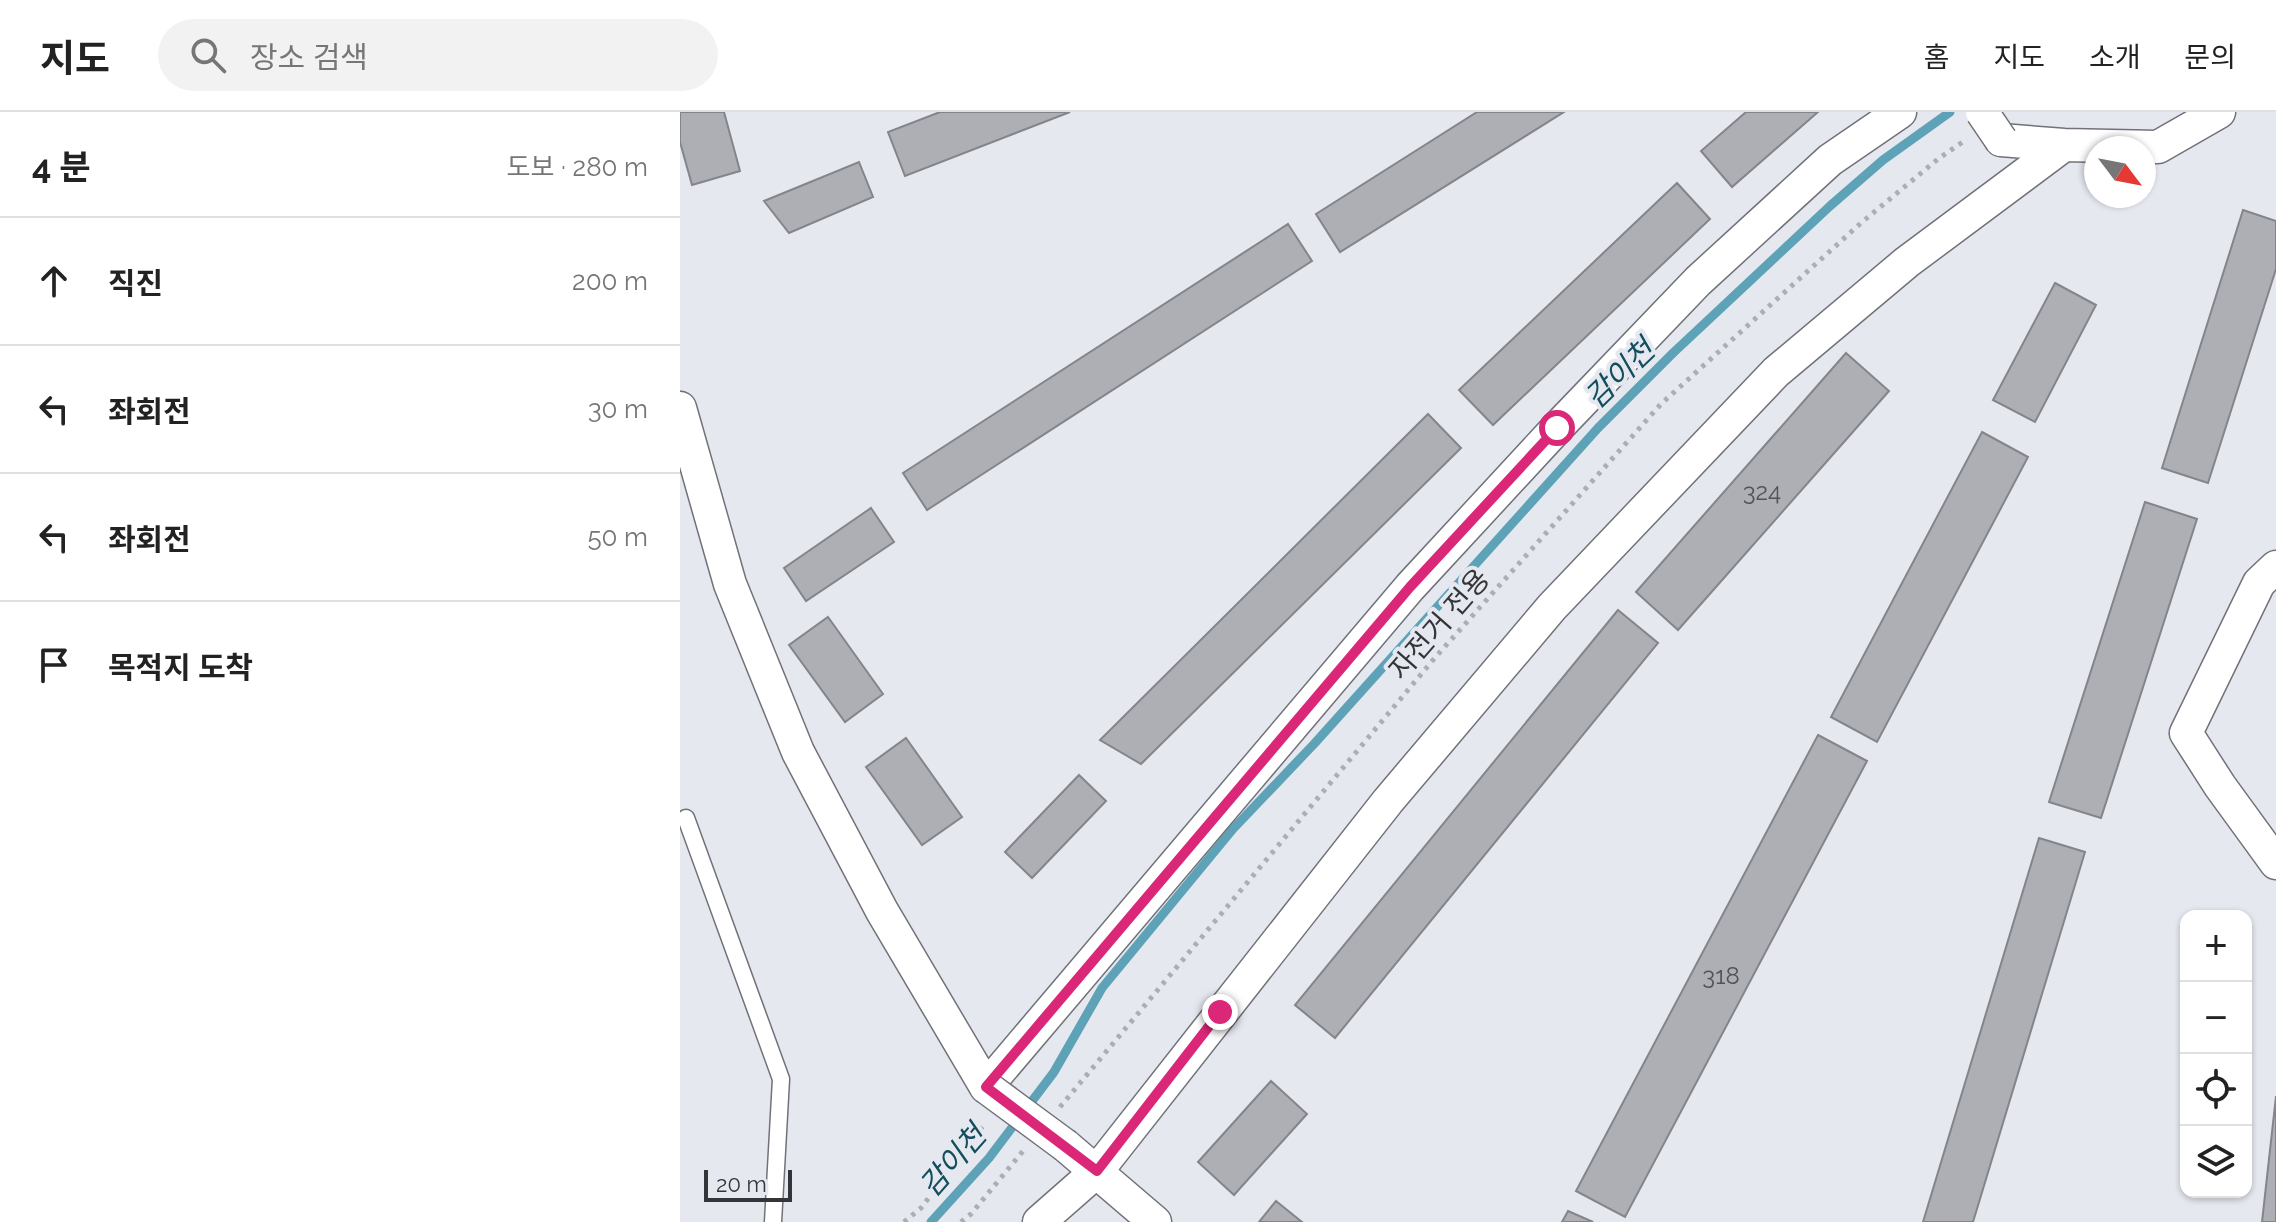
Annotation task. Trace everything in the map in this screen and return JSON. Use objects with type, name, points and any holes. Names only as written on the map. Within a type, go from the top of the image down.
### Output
[{"type":"street","points":[[986,1087],[1410,587],[1557,428],[1698,281],[1830,160],[1900,112]]},
{"type":"street","points":[[1985,129],[2064,145],[2158,147],[2219,112]]},
{"type":"street","points":[[1047,1220],[1097,1171],[1388,801],[1552,607],[1776,372],[1907,262],[2064,145]]},
{"type":"street","points":[[680,408],[730,584],[798,752],[882,911],[986,1087],[1066,1146],[1155,1222]]},
{"type":"street","points":[[2276,567],[2259,583],[2186,733],[2276,863]]},
{"type":"lane","points":[[686,818],[781,1079],[773,1222]]},
{"type":"path","name":"자전거 전용","points":[[1051,1117],[1433,660],[1661,404],[1861,223],[1938,159],[1985,129]]},
{"type":"path","points":[[961,1222],[1031,1141]]},
{"type":"building","points":[[680,112],[724,112],[740,171],[692,185],[680,142]]},
{"type":"building","points":[[940,112],[1070,112],[905,176],[888,132]]},
{"type":"building","points":[[1477,112],[1564,112],[1340,252],[1316,214]]},
{"type":"building","points":[[1746,112],[1818,112],[1732,187],[1701,151]]},
{"type":"building","points":[[859,162],[873,197],[789,233],[764,201]]},
{"type":"building","points":[[1677,183],[1710,219],[1493,425],[1459,390]]},
{"type":"building","points":[[2243,210],[2276,221],[2276,269],[2208,483],[2162,468]]},
{"type":"building","points":[[1288,224],[1312,261],[927,510],[903,473]]},
{"type":"building","points":[[2055,283],[2096,305],[2035,422],[1993,400]]},
{"type":"building","points":[[1846,353],[1889,391],[1678,630],[1636,592]]},
{"type":"building","points":[[1428,414],[1461,448],[1141,764],[1100,740]]},
{"type":"building","points":[[1982,432],[2028,457],[1877,742],[1831,717]]},
{"type":"building","points":[[2145,502],[2197,519],[2101,818],[2049,802]]},
{"type":"building","points":[[871,508],[894,542],[806,601],[784,568]]},
{"type":"building","points":[[1618,610],[1658,643],[1335,1038],[1295,1005]]},
{"type":"building","points":[[828,617],[883,694],[845,722],[789,645]]},
{"type":"building","points":[[1818,735],[1867,761],[1625,1217],[1576,1191]]},
{"type":"building","points":[[906,738],[962,817],[922,845],[866,767]]},
{"type":"building","points":[[1079,775],[1106,801],[1032,878],[1005,852]]},
{"type":"building","points":[[2039,838],[2085,852],[1973,1222],[1923,1222]]},
{"type":"building","points":[[1271,1081],[1307,1114],[1234,1195],[1198,1162]]},
{"type":"building","points":[[2276,1096],[2276,1222],[2262,1222]]},
{"type":"building","points":[[1276,1201],[1302,1222],[1259,1222]]},
{"type":"building","points":[[1568,1211],[1593,1222],[1562,1222]]},
{"type":"waterway","name":"감이천","points":[[931,1222],[989,1158],[1054,1072],[1102,988],[1233,829],[1314,744],[1598,428],[1830,206],[1883,160],[1950,112]]},
{"type":"route","points":[[1220,1012],[1097,1171],[986,1087],[1410,587],[1557,428]]}]
